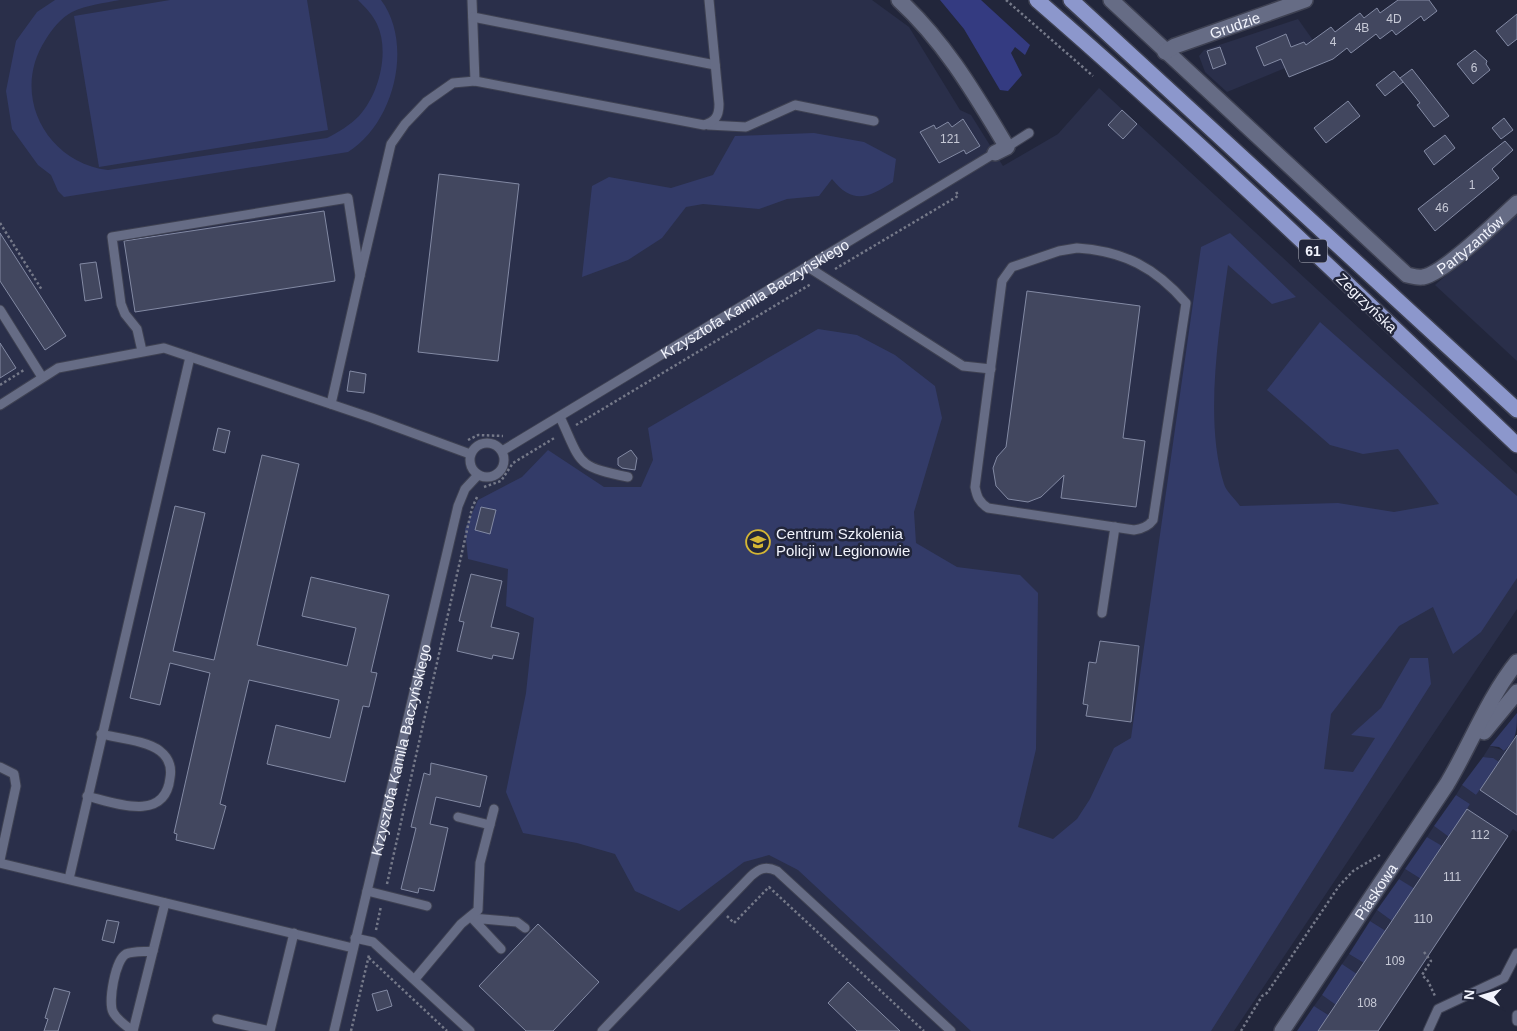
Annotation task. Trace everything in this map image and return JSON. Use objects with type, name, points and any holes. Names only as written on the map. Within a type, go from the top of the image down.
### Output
[{"type":"main road","name":"Zegrzyńska","points":[[1037,0],[1106,60],[1318,256],[1517,445]]},
{"type":"main road","name":"Zegrzyńska","points":[[1071,0],[1517,410]]},
{"type":"street","points":[[899,0],[920,19],[960,70],[1001,150]]},
{"type":"street","points":[[1111,0],[1165,52]]},
{"type":"street","name":"Grudzie","points":[[1165,52],[1175,46],[1305,0]]},
{"type":"street","name":"Partyzantów","points":[[1165,52],[1401,272],[1416,277],[1428,275],[1457,256],[1517,203]]},
{"type":"street","name":"Piaskowa","points":[[1282,1031],[1466,752],[1505,677],[1517,662]]},
{"type":"street","name":"Piaskowa","points":[[1466,752],[1517,692]]},
{"type":"lane","points":[[472,0],[476,81]]},
{"type":"lane","points":[[704,125],[714,121],[719,114],[709,0]]},
{"type":"lane","points":[[473,17],[715,65]]},
{"type":"lane","points":[[330,404],[391,144],[405,124],[426,102],[453,83],[476,81],[704,125],[746,127],[795,105],[874,121]]},
{"type":"lane","name":"Krzysztofa Kamila Baczyńskiego","points":[[502,450],[560,417],[1029,132]]},
{"type":"lane","points":[[142,351],[137,329],[125,314],[121,304],[112,237],[348,198],[360,276]]},
{"type":"lane","points":[[1077,248],[1113,254],[1132,261],[1168,282],[1186,303],[1153,520],[1149,525],[1142,529],[1134,530],[1115,528],[988,508],[980,503],[975,487],[991,369],[1002,281],[1012,267],[1077,248]]},
{"type":"lane","points":[[808,267],[963,366],[991,369]]},
{"type":"lane","points":[[0,310],[42,377]]},
{"type":"lane","points":[[0,405],[42,377],[66,366],[164,348],[470,454]]},
{"type":"lane","points":[[69,879],[101,734],[190,357]]},
{"type":"lane","points":[[560,417],[579,458],[586,466],[597,471],[628,477]]},
{"type":"lane","points":[[493,443],[502,450],[504,463],[497,474],[491,477],[478,475],[470,466],[470,454],[476,445],[493,443]]},
{"type":"lane","name":"Krzysztofa Kamila Baczyńskiego","points":[[334,1031],[458,506],[465,489],[478,475]]},
{"type":"lane","points":[[1102,613],[1115,528]]},
{"type":"lane","points":[[87,796],[132,807],[146,807],[156,803],[166,794],[170,784],[169,760],[159,750],[101,734]]},
{"type":"lane","points":[[0,767],[14,774],[16,786],[0,862],[353,948]]},
{"type":"lane","points":[[415,979],[461,924],[472,918],[478,910],[480,863],[494,809]]},
{"type":"lane","points":[[458,817],[490,825]]},
{"type":"lane","points":[[602,1031],[759,869],[769,868],[777,871],[951,1031]]},
{"type":"lane","points":[[367,891],[428,906]]},
{"type":"lane","points":[[153,951],[127,954],[121,959],[114,982],[110,1002],[114,1014],[133,1031],[153,951],[165,903]]},
{"type":"lane","points":[[472,918],[517,922],[525,928]]},
{"type":"lane","points":[[472,918],[501,949]]},
{"type":"lane","points":[[216,1019],[270,1031],[294,933]]},
{"type":"lane","points":[[356,938],[373,942],[470,1031]]},
{"type":"lane","points":[[1428,1031],[1433,1015],[1441,1008],[1504,978],[1517,953]]},
{"type":"lane","points":[[1517,1015],[1517,1021]]},
{"type":"path","points":[[1006,0],[1092,76]]},
{"type":"path","points":[[351,1031],[472,508],[483,488],[501,481],[513,463],[524,456],[958,196],[950,181]]},
{"type":"path","points":[[0,223],[42,290]]},
{"type":"path","points":[[0,385],[28,368]]},
{"type":"path","points":[[462,440],[468,440],[478,435],[504,436],[512,432],[524,456]]},
{"type":"path","points":[[1241,1031],[1262,996],[1267,993],[1339,886],[1353,871],[1383,853]]},
{"type":"path","points":[[720,909],[734,923],[770,887],[924,1031]]},
{"type":"path","points":[[1424,952],[1431,961],[1422,975],[1428,981],[1441,1008]]},
{"type":"path","points":[[369,958],[446,1031]]},
{"type":"shaded area","name":"Centrum Szkolenia Policji w Legionowie","points":[[0,0],[872,0],[909,27],[960,110],[971,115],[1003,166],[1058,134],[1099,88],[1517,474],[1517,609],[1234,1031],[0,1031]]},
{"type":"shaded area","points":[[55,0],[120,0],[96,4],[68,14],[48,35],[36,60],[32,81],[33,102],[40,122],[51,139],[67,154],[86,164],[108,170],[327,138],[344,128],[359,116],[366,107],[377,85],[382,60],[381,35],[377,24],[371,14],[358,0],[381,0],[391,18],[396,38],[397,60],[394,82],[387,103],[377,123],[364,139],[348,152],[64,197],[58,191],[51,175],[38,165],[12,129],[6,91],[16,41],[37,12]]},
{"type":"shaded area","points":[[170,0],[307,0],[328,130],[99,167],[74,16]]},
{"type":"shaded area","points":[[940,0],[981,0],[1030,45],[1025,55],[1015,47],[1011,53],[1022,75],[1008,91],[1000,90],[964,29]]},
{"type":"shaded area","points":[[1298,19],[1322,53],[1227,92],[1205,72],[1199,56],[1204,50]]},
{"type":"shaded area","points":[[814,133],[864,142],[896,159],[893,182],[868,195],[854,196],[847,193],[832,179],[819,196],[787,199],[759,209],[703,204],[686,207],[662,238],[628,260],[582,277],[592,186],[609,177],[671,188],[713,175],[735,136]]},
{"type":"shaded area","points":[[1517,213],[1517,361],[1435,285]]},
{"type":"shaded area","points":[[1230,233],[1296,297],[1272,304],[1228,265],[1215,375],[1215,432],[1218,459],[1225,487],[1240,506],[1338,503],[1394,512],[1439,504],[1398,449],[1363,454],[1330,445],[1267,390],[1320,322],[1517,496],[1517,578],[1481,632],[1453,654],[1433,607],[1399,626],[1331,714],[1324,769],[1353,772],[1375,738],[1351,735],[1381,708],[1410,658],[1428,658],[1431,684],[1211,1031],[971,1031],[798,870],[769,855],[744,862],[679,911],[635,891],[615,854],[577,843],[523,833],[506,792],[526,693],[534,618],[506,606],[508,569],[468,559],[465,529],[478,500],[522,477],[548,450],[604,487],[641,487],[653,460],[648,428],[818,329],[857,335],[895,355],[935,386],[942,418],[914,512],[916,543],[957,567],[1020,575],[1038,593],[1036,749],[1018,827],[1053,839],[1077,819],[1090,799],[1114,748],[1131,738],[1201,247]]},
{"type":"shaded area","points":[[1517,713],[1517,724],[1512,743],[1504,751],[1499,747],[1490,746]]},
{"type":"shaded area","points":[[1517,735],[1517,832],[1513,829],[1508,836],[1378,1031],[1330,1016],[1314,1006],[1322,995],[1336,1005],[1357,974],[1342,964],[1349,954],[1364,963],[1386,931],[1370,921],[1377,910],[1392,921],[1414,889],[1399,879],[1405,869],[1421,879],[1442,847],[1427,837],[1434,826],[1448,836],[1470,804],[1456,795],[1462,785],[1476,795],[1493,758],[1483,757],[1490,746],[1505,751]]},
{"type":"shaded area","points":[[1483,757],[1493,758],[1499,762],[1476,795],[1462,785]]},
{"type":"shaded area","points":[[1456,795],[1470,804],[1449,837],[1434,826]]},
{"type":"shaded area","points":[[1427,837],[1442,846],[1421,879],[1405,869]]},
{"type":"shaded area","points":[[1399,879],[1415,889],[1392,921],[1377,910]]},
{"type":"shaded area","points":[[1370,921],[1386,931],[1364,963],[1349,954]]},
{"type":"shaded area","points":[[1342,964],[1357,974],[1336,1005],[1322,995]]},
{"type":"shaded area","points":[[1314,1006],[1330,1016],[1318,1031],[1297,1031]]},
{"type":"building","points":[[1398,0],[1429,0],[1437,11],[1424,21],[1421,16],[1396,35],[1392,30],[1380,39],[1376,34],[1351,53],[1347,48],[1333,59],[1289,77],[1281,59],[1264,66],[1256,47],[1286,34],[1291,47],[1304,42],[1306,45],[1331,27],[1335,32],[1360,13],[1364,18],[1377,8],[1380,13]]},
{"type":"building","points":[[1517,14],[1517,39],[1508,46],[1496,31]]},
{"type":"building","points":[[1220,47],[1226,64],[1213,69],[1207,51]]},
{"type":"building","points":[[1475,50],[1487,61],[1486,64],[1490,70],[1473,84],[1457,64]]},
{"type":"building","points":[[1412,69],[1449,116],[1434,127],[1417,105],[1420,103],[1400,78]]},
{"type":"building","points":[[1394,71],[1403,82],[1385,96],[1376,85]]},
{"type":"building","points":[[1348,101],[1360,116],[1326,143],[1314,128]]},
{"type":"building","points":[[1122,110],[1137,124],[1123,139],[1108,125]]},
{"type":"building","points":[[1504,118],[1513,130],[1501,139],[1492,128]]},
{"type":"building","points":[[963,119],[980,146],[966,154],[964,150],[939,163],[920,132],[934,125],[936,129],[948,122],[952,127]]},
{"type":"building","points":[[1445,135],[1455,148],[1434,165],[1424,151]]},
{"type":"building","points":[[1505,141],[1513,150],[1492,169],[1499,178],[1435,231],[1418,209]]},
{"type":"building","points":[[439,174],[519,184],[498,361],[418,352]]},
{"type":"building","points":[[324,211],[335,281],[135,312],[124,241]]},
{"type":"building","points":[[0,233],[66,336],[45,350],[0,281]]},
{"type":"building","points":[[96,262],[102,298],[85,301],[80,264]]},
{"type":"building","points":[[1027,291],[1140,306],[1123,438],[1145,441],[1136,507],[1061,498],[1064,475],[1041,497],[1028,502],[1008,499],[996,486],[993,468],[997,457],[1006,447]]},
{"type":"building","points":[[0,343],[16,368],[0,378]]},
{"type":"building","points":[[350,371],[366,374],[364,393],[347,391]]},
{"type":"building","points":[[218,428],[230,431],[225,453],[213,450]]},
{"type":"building","points":[[631,450],[637,458],[635,470],[622,468],[618,465],[618,458]]},
{"type":"building","points":[[262,455],[299,464],[257,645],[347,666],[356,628],[302,616],[311,577],[389,595],[371,672],[377,673],[369,707],[363,706],[345,782],[267,764],[276,725],[330,738],[339,700],[249,680],[220,804],[226,806],[214,849],[176,840],[177,834],[174,833],[210,673],[170,663],[160,705],[130,698],[175,506],[205,513],[173,651],[214,660]]},
{"type":"building","points":[[481,507],[496,510],[490,534],[475,530]]},
{"type":"building","points":[[471,574],[502,581],[491,627],[519,633],[513,659],[493,655],[492,659],[457,651],[464,622],[459,621]]},
{"type":"building","points":[[1100,641],[1139,646],[1131,722],[1086,716],[1088,705],[1083,704],[1089,662],[1096,663]]},
{"type":"building","points":[[1517,735],[1517,815],[1480,790]]},
{"type":"building","points":[[431,763],[487,776],[480,807],[436,797],[430,824],[448,828],[434,891],[419,888],[418,893],[401,889],[416,828],[411,827],[424,773],[430,775]]},
{"type":"building","points":[[1467,809],[1508,836],[1378,1031],[1318,1031]]},
{"type":"building","points":[[107,920],[119,922],[114,943],[102,940]]},
{"type":"building","points":[[538,924],[599,982],[553,1031],[526,1031],[479,986]]},
{"type":"building","points":[[848,982],[900,1031],[857,1031],[828,1003]]},
{"type":"building","points":[[54,988],[70,992],[58,1031],[44,1031],[48,1019],[45,1018]]},
{"type":"building","points":[[387,990],[392,1006],[377,1011],[372,994]]},
{"type":"place","name":"Centrum Szkolenia Policji w Legionowie","points":[[758,542]]}]
